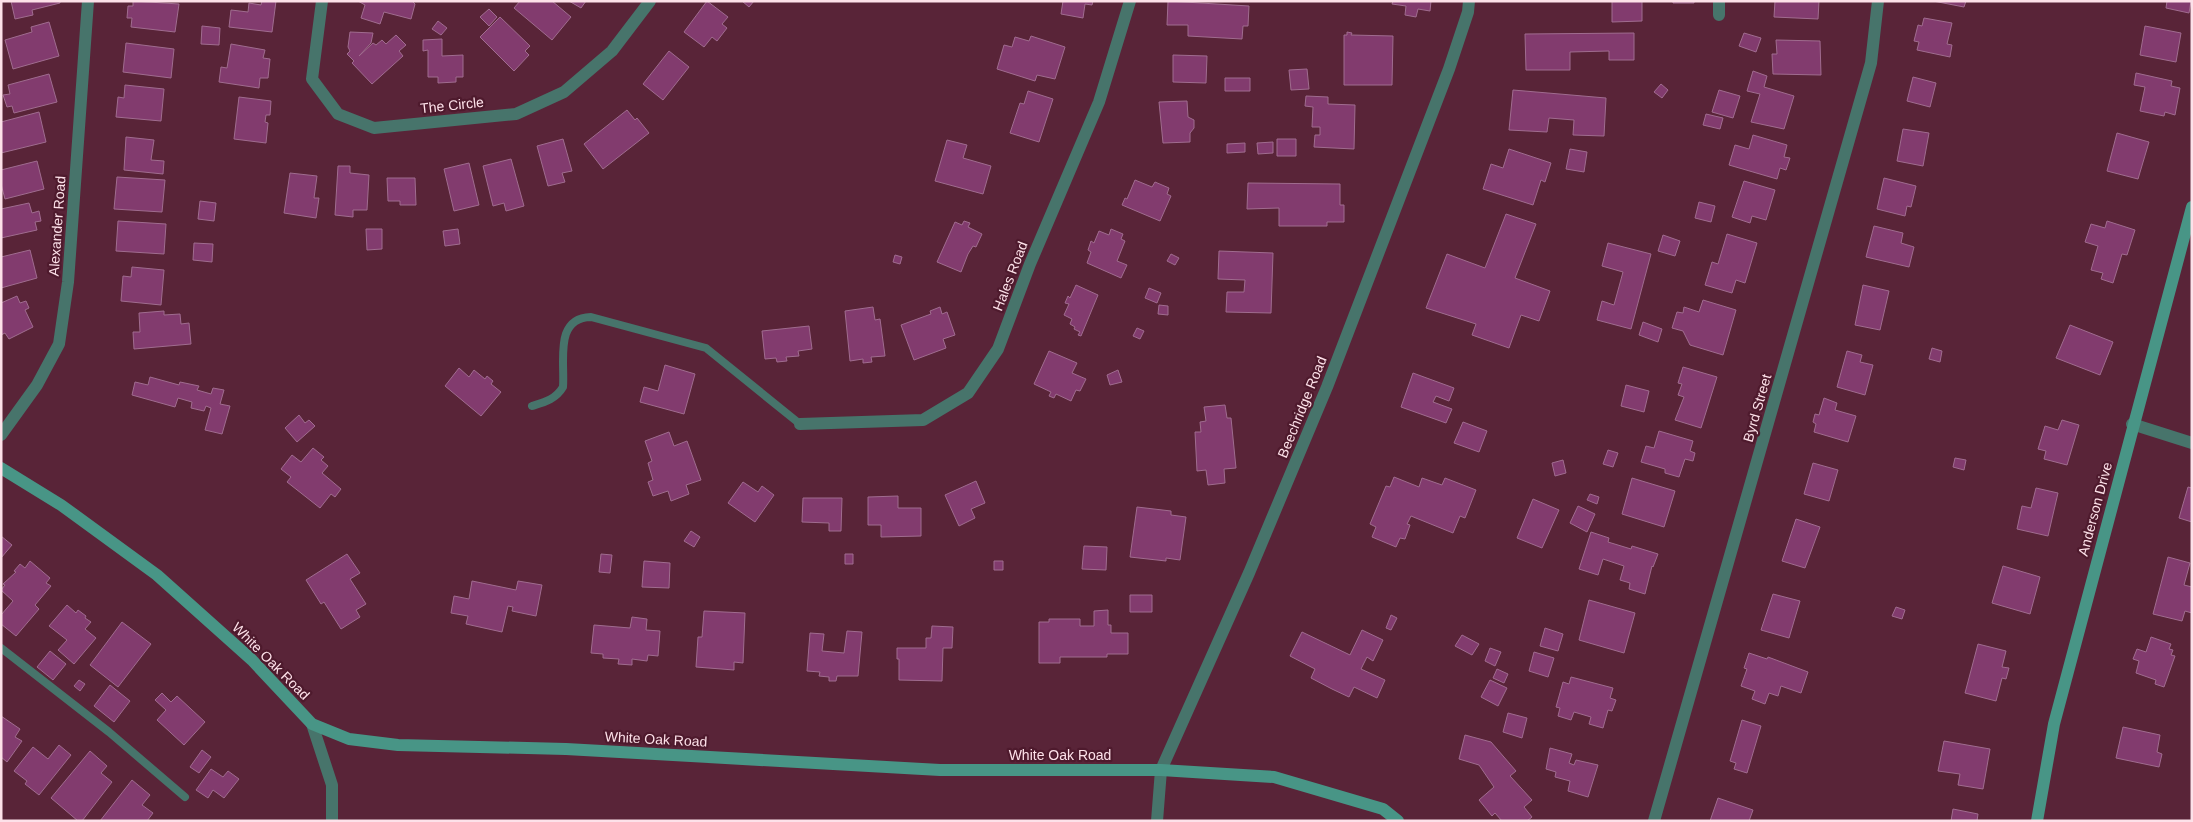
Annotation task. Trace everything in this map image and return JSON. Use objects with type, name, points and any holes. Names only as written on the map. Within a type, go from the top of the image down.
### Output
[{"type":"street","name":"Alexander Road","points":[[1,435],[37,385],[59,344],[68,282],[88,1]]},
{"type":"street","name":"The Circle","points":[[322,1],[312,79],[338,114],[374,128],[516,114],[564,92],[612,51],[650,1]]},
{"type":"street","name":"Hales Road","points":[[800,424],[923,420],[968,393],[998,349],[1030,264],[1099,102],[1130,1]]},
{"type":"street","name":"Beechridge Road","points":[[1157,821],[1161,770],[1249,573],[1327,387],[1449,69],[1468,12],[1469,1]]},
{"type":"street","points":[[1718,15],[1719,1]]},
{"type":"street","name":"Byrd Street","points":[[1654,821],[1871,63],[1878,1]]},
{"type":"street","name":"Anderson Drive","points":[[2037,821],[2054,724],[2132,424],[2192,207]]},
{"type":"street","points":[[2132,424],[2192,443]]},
{"type":"street","name":"White Oak Road","points":[[1,468],[61,505],[157,575],[252,660],[312,724],[349,739],[398,745],[566,750],[940,770],[1161,770],[1274,777],[1382,809],[1398,821]]},
{"type":"street","points":[[312,724],[332,785],[332,821]]},
{"type":"lane","points":[[532,406],[553,399],[559,394],[563,387],[566,332],[571,323],[580,318],[591,317],[706,348],[800,424]]},
{"type":"lane","points":[[1,648],[108,732],[186,797]]},
{"type":"building","points":[[11,1],[60,1],[60,3],[32,10],[33,15],[15,19]]},
{"type":"building","points":[[133,1],[179,4],[175,32],[131,27],[132,18],[127,18],[128,6],[133,6]]},
{"type":"building","points":[[262,1],[276,1],[272,32],[229,27],[231,10],[248,12],[249,3],[261,5]]},
{"type":"building","points":[[358,1],[412,1],[415,4],[411,19],[384,12],[380,24],[361,18],[365,5]]},
{"type":"building","points":[[520,1],[552,1],[571,17],[552,40],[514,8]]},
{"type":"building","points":[[569,1],[586,1],[581,8]]},
{"type":"building","points":[[707,1],[728,17],[722,24],[727,28],[717,41],[712,37],[704,47],[684,32]]},
{"type":"building","points":[[742,1],[754,1],[749,7]]},
{"type":"building","points":[[1063,1],[1093,1],[1092,5],[1085,4],[1083,18],[1061,14]]},
{"type":"building","points":[[1168,1],[1249,6],[1248,26],[1243,26],[1242,39],[1188,36],[1188,25],[1167,25]]},
{"type":"building","points":[[1393,1],[1431,1],[1430,11],[1418,9],[1416,17],[1405,15],[1406,6],[1392,4]]},
{"type":"building","points":[[1612,1],[1642,1],[1642,21],[1612,22]]},
{"type":"building","points":[[1673,1],[1694,1],[1694,3],[1673,3]]},
{"type":"building","points":[[1775,1],[1819,1],[1818,19],[1774,17]]},
{"type":"building","points":[[1933,1],[1966,1],[1964,7]]},
{"type":"building","points":[[2167,1],[2191,1],[2189,13],[2166,8]]},
{"type":"building","points":[[489,9],[497,17],[489,26],[480,17]]},
{"type":"building","points":[[500,17],[530,46],[525,51],[529,55],[514,71],[480,37]]},
{"type":"building","points":[[1924,18],[1952,23],[1947,44],[1952,45],[1950,57],[1917,50],[1919,42],[1914,41],[1918,25],[1922,26]]},
{"type":"building","points":[[438,21],[447,28],[441,35],[432,29]]},
{"type":"building","points":[[49,22],[59,56],[13,69],[5,40],[32,32],[31,27]]},
{"type":"building","points":[[202,26],[220,28],[219,45],[201,44]]},
{"type":"building","points":[[2145,26],[2181,33],[2176,62],[2140,55]]},
{"type":"building","points":[[350,32],[373,33],[371,43],[359,56],[373,43],[376,45],[382,40],[386,44],[396,35],[406,45],[399,51],[403,56],[372,84],[352,63],[354,61],[347,54],[350,51],[348,47]]},
{"type":"building","points":[[1347,32],[1352,33],[1351,35],[1393,36],[1392,85],[1344,85],[1344,35],[1347,35]]},
{"type":"building","points":[[1634,33],[1634,60],[1609,60],[1609,51],[1570,52],[1570,70],[1526,70],[1525,34]]},
{"type":"building","points":[[1744,33],[1761,38],[1756,52],[1739,46]]},
{"type":"building","points":[[1031,36],[1065,47],[1055,79],[1037,75],[1035,81],[997,69],[1004,45],[1012,47],[1015,37],[1029,41]]},
{"type":"building","points":[[442,39],[442,56],[463,55],[463,77],[456,77],[456,82],[438,83],[438,77],[428,77],[428,50],[423,51],[423,40]]},
{"type":"building","points":[[1776,40],[1820,41],[1821,75],[1773,74],[1772,54],[1777,54]]},
{"type":"building","points":[[126,43],[174,49],[171,78],[123,72]]},
{"type":"building","points":[[231,44],[265,50],[263,58],[270,59],[268,78],[260,78],[259,88],[219,82],[221,67],[227,68]]},
{"type":"building","points":[[669,51],[689,67],[663,100],[643,84]]},
{"type":"building","points":[[1173,55],[1207,56],[1206,83],[1173,82]]},
{"type":"building","points":[[1307,69],[1309,89],[1291,90],[1289,70]]},
{"type":"building","points":[[1753,71],[1767,76],[1764,87],[1794,96],[1784,129],[1751,122],[1760,94],[1747,91]]},
{"type":"building","points":[[2136,73],[2172,81],[2171,86],[2180,88],[2175,115],[2165,112],[2164,116],[2140,111],[2145,87],[2134,85]]},
{"type":"building","points":[[49,74],[57,102],[14,113],[12,106],[7,107],[3,95],[10,94],[8,85]]},
{"type":"building","points":[[1913,77],[1936,83],[1930,107],[1907,101]]},
{"type":"building","points":[[1225,78],[1250,78],[1250,91],[1225,91]]},
{"type":"building","points":[[1661,84],[1668,90],[1662,98],[1654,92]]},
{"type":"building","points":[[125,85],[164,89],[161,121],[116,117],[118,97],[124,98]]},
{"type":"building","points":[[1513,90],[1606,98],[1604,136],[1573,135],[1574,120],[1549,118],[1547,132],[1509,130]]},
{"type":"building","points":[[1719,90],[1740,96],[1733,118],[1712,112]]},
{"type":"building","points":[[1028,91],[1053,99],[1039,142],[1010,133],[1020,103],[1024,104]]},
{"type":"building","points":[[1306,96],[1328,97],[1328,104],[1355,105],[1354,149],[1314,147],[1315,135],[1320,135],[1320,127],[1312,127],[1313,107],[1305,106]]},
{"type":"building","points":[[239,97],[271,101],[270,115],[266,115],[265,122],[268,123],[266,143],[234,139]]},
{"type":"building","points":[[1187,101],[1188,117],[1194,120],[1194,128],[1190,133],[1190,142],[1163,143],[1159,102]]},
{"type":"building","points":[[627,110],[635,120],[637,118],[649,133],[603,169],[584,144]]},
{"type":"building","points":[[39,112],[46,142],[1,153],[1,122]]},
{"type":"building","points":[[1706,114],[1723,118],[1720,129],[1703,125]]},
{"type":"building","points":[[1903,129],[1929,133],[1923,166],[1897,161]]},
{"type":"building","points":[[2117,133],[2149,142],[2138,179],[2107,171]]},
{"type":"building","points":[[1753,135],[1787,145],[1784,157],[1790,158],[1786,170],[1780,168],[1777,179],[1729,165],[1735,145],[1749,149]]},
{"type":"building","points":[[126,137],[154,140],[151,160],[164,161],[163,174],[124,170]]},
{"type":"building","points":[[563,139],[572,171],[562,173],[565,182],[548,186],[537,146]]},
{"type":"building","points":[[1277,139],[1296,139],[1296,156],[1277,156]]},
{"type":"building","points":[[947,140],[967,145],[963,158],[991,166],[983,194],[935,181]]},
{"type":"building","points":[[1273,142],[1273,153],[1258,154],[1257,143]]},
{"type":"building","points":[[1245,143],[1245,152],[1227,153],[1227,144]]},
{"type":"building","points":[[1509,149],[1551,163],[1545,182],[1541,180],[1533,205],[1483,189],[1491,164],[1503,168]]},
{"type":"building","points":[[1570,149],[1587,152],[1584,172],[1566,169]]},
{"type":"building","points":[[511,159],[524,206],[506,211],[504,203],[493,206],[483,166]]},
{"type":"building","points":[[37,161],[44,189],[5,199],[1,184],[1,170]]},
{"type":"building","points":[[469,163],[479,205],[454,211],[444,169]]},
{"type":"building","points":[[338,166],[350,166],[350,173],[369,175],[367,210],[353,210],[353,217],[335,215]]},
{"type":"building","points":[[290,173],[317,176],[314,198],[319,198],[316,218],[284,213]]},
{"type":"building","points":[[117,177],[165,180],[162,212],[114,209]]},
{"type":"building","points":[[387,178],[415,178],[416,205],[400,205],[400,201],[388,201]]},
{"type":"building","points":[[1884,178],[1916,186],[1911,207],[1907,206],[1905,216],[1877,209]]},
{"type":"building","points":[[1135,180],[1152,187],[1155,182],[1169,188],[1167,194],[1171,196],[1160,221],[1122,205],[1125,198],[1127,199]]},
{"type":"building","points":[[1744,181],[1775,190],[1766,220],[1752,216],[1750,223],[1732,217]]},
{"type":"building","points":[[1248,183],[1340,184],[1340,205],[1344,205],[1344,222],[1327,222],[1327,226],[1279,226],[1279,208],[1247,209]]},
{"type":"building","points":[[200,201],[216,203],[214,221],[198,219]]},
{"type":"building","points":[[1699,202],[1715,206],[1711,222],[1695,218]]},
{"type":"building","points":[[29,203],[32,213],[39,211],[41,221],[35,222],[37,230],[1,238],[1,209]]},
{"type":"building","points":[[1506,214],[1536,224],[1515,278],[1550,291],[1539,321],[1521,315],[1509,348],[1472,335],[1476,324],[1426,308],[1447,254],[1485,268]]},
{"type":"building","points":[[118,221],[166,224],[164,254],[116,251]]},
{"type":"building","points":[[964,221],[970,223],[968,227],[982,234],[976,247],[973,246],[968,254],[961,272],[937,262],[955,222],[962,225]]},
{"type":"building","points":[[2107,221],[2135,230],[2127,255],[2122,254],[2113,283],[2101,279],[2103,273],[2091,270],[2098,246],[2085,242],[2091,224],[2105,228]]},
{"type":"building","points":[[1874,226],[1903,233],[1901,243],[1914,247],[1909,267],[1866,257]]},
{"type":"building","points":[[366,229],[382,229],[382,249],[367,250]]},
{"type":"building","points":[[458,229],[460,244],[445,246],[443,231]]},
{"type":"building","points":[[1111,229],[1123,234],[1121,239],[1125,241],[1117,261],[1127,265],[1121,278],[1087,263],[1091,252],[1088,250],[1091,241],[1094,243],[1099,231],[1109,235]]},
{"type":"building","points":[[1727,234],[1757,243],[1745,283],[1736,280],[1732,293],[1705,285],[1712,262],[1718,264]]},
{"type":"building","points":[[1663,235],[1680,241],[1675,256],[1658,251]]},
{"type":"building","points":[[194,243],[213,244],[212,262],[193,260]]},
{"type":"building","points":[[1608,243],[1651,254],[1631,329],[1597,320],[1602,301],[1614,305],[1623,272],[1602,266]]},
{"type":"building","points":[[30,250],[37,278],[1,288],[1,257]]},
{"type":"building","points":[[1219,251],[1273,253],[1271,313],[1226,312],[1227,292],[1244,292],[1245,280],[1218,279]]},
{"type":"building","points":[[1171,254],[1179,258],[1175,265],[1167,261]]},
{"type":"building","points":[[895,255],[902,257],[900,264],[893,262]]},
{"type":"building","points":[[132,267],[164,270],[161,305],[121,301],[123,276],[131,277]]},
{"type":"building","points":[[1076,285],[1098,295],[1081,336],[1078,335],[1080,332],[1070,324],[1072,319],[1064,315],[1069,304],[1065,303],[1068,296],[1070,298]]},
{"type":"building","points":[[1863,285],[1889,291],[1880,330],[1855,325]]},
{"type":"building","points":[[1149,288],[1161,293],[1157,303],[1145,298]]},
{"type":"building","points":[[17,296],[20,303],[26,301],[29,308],[25,310],[33,327],[9,339],[5,333],[1,335],[1,303]]},
{"type":"building","points":[[1703,300],[1736,310],[1723,355],[1690,345],[1683,331],[1672,328],[1677,312],[1683,313],[1684,307],[1699,312]]},
{"type":"building","points":[[1159,305],[1168,306],[1168,315],[1158,314]]},
{"type":"building","points":[[873,307],[875,320],[880,319],[885,356],[871,357],[872,362],[863,363],[863,359],[850,361],[845,311]]},
{"type":"building","points":[[940,307],[942,314],[947,312],[955,335],[943,339],[946,348],[914,360],[901,325],[931,314],[930,311]]},
{"type":"building","points":[[164,311],[164,315],[180,314],[181,324],[189,323],[191,344],[134,349],[133,332],[140,332],[139,313]]},
{"type":"building","points":[[1643,322],[1662,329],[1658,342],[1639,335]]},
{"type":"building","points":[[2070,325],[2113,342],[2100,375],[2056,358]]},
{"type":"building","points":[[809,326],[812,349],[798,351],[799,356],[786,357],[787,361],[777,362],[776,358],[765,359],[762,331]]},
{"type":"building","points":[[1137,328],[1144,331],[1140,339],[1133,336]]},
{"type":"building","points":[[1932,348],[1942,351],[1940,362],[1929,359]]},
{"type":"building","points":[[1049,351],[1077,363],[1072,373],[1086,379],[1080,391],[1076,390],[1071,401],[1056,394],[1054,398],[1049,396],[1051,392],[1034,384]]},
{"type":"building","points":[[1847,351],[1862,355],[1860,362],[1873,365],[1865,395],[1837,387]]},
{"type":"building","points":[[665,365],[695,374],[684,414],[640,402],[644,387],[658,391]]},
{"type":"building","points":[[1683,367],[1717,377],[1701,428],[1675,420],[1684,397],[1678,395],[1682,384],[1678,383]]},
{"type":"building","points":[[459,368],[469,377],[474,370],[485,379],[487,376],[493,381],[491,384],[501,392],[481,416],[445,386]]},
{"type":"building","points":[[1118,370],[1122,382],[1110,385],[1107,375]]},
{"type":"building","points":[[1413,373],[1454,388],[1449,401],[1436,396],[1433,402],[1452,409],[1446,423],[1401,407]]},
{"type":"building","points":[[150,377],[179,385],[180,382],[199,386],[197,390],[211,394],[213,388],[224,390],[220,404],[230,406],[222,434],[205,430],[211,408],[206,406],[204,411],[191,408],[192,402],[178,398],[175,407],[132,395],[135,382],[148,385]]},
{"type":"building","points":[[1626,385],[1649,391],[1644,412],[1621,406]]},
{"type":"building","points":[[1824,398],[1837,403],[1835,410],[1856,416],[1848,442],[1814,432],[1816,424],[1813,422],[1815,414],[1819,415]]},
{"type":"building","points":[[1225,405],[1227,418],[1231,418],[1236,468],[1224,469],[1225,483],[1208,485],[1206,470],[1197,471],[1195,432],[1201,432],[1200,422],[1206,421],[1204,407]]},
{"type":"building","points":[[299,415],[305,423],[309,420],[315,426],[297,442],[285,428]]},
{"type":"building","points":[[2062,420],[2079,425],[2067,465],[2044,459],[2046,451],[2038,449],[2045,426],[2058,430]]},
{"type":"building","points":[[1463,422],[1487,431],[1479,452],[1454,443]]},
{"type":"building","points":[[1659,431],[1693,441],[1690,451],[1695,453],[1693,461],[1685,459],[1679,477],[1665,473],[1665,469],[1641,462],[1646,446],[1654,448]]},
{"type":"building","points":[[669,432],[674,446],[687,441],[701,480],[686,485],[689,494],[671,501],[668,491],[653,496],[648,482],[653,480],[648,463],[652,461],[645,441]]},
{"type":"building","points":[[313,448],[324,457],[321,460],[328,466],[322,473],[341,489],[335,497],[331,494],[320,508],[287,482],[291,477],[281,469],[292,455],[301,462]]},
{"type":"building","points":[[1608,450],[1618,453],[1613,467],[1603,464]]},
{"type":"building","points":[[1955,458],[1966,460],[1964,470],[1953,467]]},
{"type":"building","points":[[1563,460],[1566,473],[1555,476],[1552,463]]},
{"type":"building","points":[[1813,463],[1838,470],[1829,501],[1804,494]]},
{"type":"building","points":[[1394,477],[1419,487],[1422,478],[1442,485],[1445,478],[1476,490],[1465,518],[1460,516],[1453,533],[1411,516],[1407,524],[1410,525],[1405,539],[1400,538],[1396,547],[1372,537],[1376,527],[1370,524],[1386,486],[1390,487]]},
{"type":"building","points":[[1632,478],[1675,491],[1664,527],[1622,514]]},
{"type":"building","points":[[976,481],[985,503],[971,509],[975,518],[959,526],[945,495]]},
{"type":"building","points":[[743,482],[758,492],[762,486],[774,495],[755,522],[728,503]]},
{"type":"building","points":[[2188,487],[2192,488],[2192,522],[2179,518]]},
{"type":"building","points":[[2036,488],[2058,493],[2048,536],[2017,529],[2022,506],[2031,508]]},
{"type":"building","points":[[1590,494],[1599,497],[1597,504],[1587,500]]},
{"type":"building","points":[[898,496],[898,508],[921,508],[921,536],[881,537],[881,525],[868,525],[868,497]]},
{"type":"building","points":[[803,498],[842,498],[841,531],[829,531],[829,523],[802,522]]},
{"type":"building","points":[[1533,499],[1559,510],[1542,548],[1517,538]]},
{"type":"building","points":[[1578,506],[1595,514],[1587,532],[1570,523]]},
{"type":"building","points":[[1137,507],[1171,511],[1171,515],[1186,517],[1180,560],[1166,558],[1166,561],[1130,557]]},
{"type":"building","points":[[1796,519],[1820,527],[1805,568],[1782,561]]},
{"type":"building","points":[[691,531],[700,537],[694,547],[684,541]]},
{"type":"building","points":[[1591,532],[1609,538],[1608,542],[1631,549],[1632,546],[1658,554],[1652,566],[1645,594],[1629,589],[1630,583],[1620,580],[1624,566],[1603,559],[1598,575],[1579,569]]},
{"type":"building","points":[[1,536],[12,545],[1,558]]},
{"type":"building","points":[[1084,546],[1107,547],[1106,570],[1082,569]]},
{"type":"building","points":[[347,554],[360,573],[350,579],[366,604],[356,610],[360,617],[341,629],[324,602],[321,604],[306,580]]},
{"type":"building","points":[[601,554],[612,555],[610,573],[599,572]]},
{"type":"building","points":[[845,554],[853,554],[853,564],[845,564]]},
{"type":"building","points":[[2168,557],[2190,563],[2184,585],[2192,587],[2192,613],[2185,611],[2182,621],[2153,614]]},
{"type":"building","points":[[30,561],[50,578],[46,583],[51,586],[35,605],[39,609],[16,636],[1,624],[1,615],[13,601],[1,590],[5,585],[3,584],[16,572],[14,571],[20,564],[25,568]]},
{"type":"building","points":[[644,561],[670,563],[669,588],[642,587]]},
{"type":"building","points":[[994,561],[1003,561],[1003,570],[994,570]]},
{"type":"building","points":[[2003,566],[2040,577],[2030,614],[1992,603]]},
{"type":"building","points":[[472,581],[516,590],[518,581],[542,585],[536,616],[512,611],[513,607],[508,606],[502,632],[466,624],[468,616],[451,613],[454,596],[469,599]]},
{"type":"building","points":[[1773,594],[1800,601],[1789,638],[1761,630]]},
{"type":"building","points":[[1130,595],[1152,595],[1152,612],[1130,612]]},
{"type":"building","points":[[1589,600],[1635,613],[1624,653],[1579,640]]},
{"type":"building","points":[[67,605],[76,613],[78,610],[86,616],[85,618],[91,622],[85,629],[96,638],[74,664],[58,650],[67,640],[49,626]]},
{"type":"building","points":[[1896,607],[1905,610],[1902,619],[1892,616]]},
{"type":"building","points":[[1108,610],[1108,625],[1111,625],[1111,633],[1128,633],[1128,654],[1107,654],[1107,657],[1060,657],[1060,663],[1039,663],[1039,622],[1049,622],[1049,619],[1080,619],[1080,626],[1094,626],[1094,611]]},
{"type":"building","points":[[704,611],[745,613],[743,663],[734,662],[734,670],[696,667],[698,637],[702,637]]},
{"type":"building","points":[[1391,615],[1397,618],[1391,630],[1386,628]]},
{"type":"building","points":[[632,617],[647,619],[646,630],[660,631],[658,656],[648,655],[647,661],[632,659],[632,665],[618,664],[619,659],[603,658],[603,654],[591,653],[594,625],[630,628]]},
{"type":"building","points":[[122,622],[151,644],[118,687],[90,665]]},
{"type":"building","points":[[932,626],[953,627],[952,648],[943,648],[942,681],[899,680],[897,648],[926,648],[926,638],[931,638]]},
{"type":"building","points":[[1545,628],[1563,634],[1558,651],[1540,646]]},
{"type":"building","points":[[1362,630],[1383,640],[1373,661],[1367,657],[1361,669],[1385,680],[1377,698],[1354,687],[1349,697],[1332,689],[1311,678],[1315,669],[1290,656],[1302,632],[1350,655]]},
{"type":"building","points":[[847,631],[862,632],[858,676],[837,676],[836,681],[829,681],[829,677],[819,676],[820,672],[807,671],[810,633],[824,634],[822,651],[844,653]]},
{"type":"building","points":[[1462,635],[1479,644],[1472,655],[1455,646]]},
{"type":"building","points":[[2151,637],[2171,644],[2169,649],[2173,650],[2171,655],[2175,656],[2164,687],[2155,684],[2156,680],[2136,673],[2139,661],[2133,659],[2137,649],[2146,652]]},
{"type":"building","points":[[1978,644],[2006,651],[2002,667],[2009,668],[2006,679],[2002,678],[1996,701],[1965,693]]},
{"type":"building","points":[[1490,648],[1501,652],[1495,666],[1485,661]]},
{"type":"building","points":[[50,651],[66,664],[53,680],[37,667]]},
{"type":"building","points":[[1534,652],[1554,658],[1548,677],[1529,671]]},
{"type":"building","points":[[1749,653],[1767,659],[1768,657],[1808,672],[1801,693],[1781,686],[1778,696],[1769,693],[1765,704],[1752,699],[1755,691],[1741,686],[1747,669],[1744,668]]},
{"type":"building","points":[[1497,669],[1508,674],[1504,683],[1493,678]]},
{"type":"building","points":[[1571,677],[1613,688],[1610,698],[1616,700],[1612,711],[1608,710],[1603,728],[1589,724],[1591,717],[1574,712],[1571,720],[1558,716],[1560,708],[1556,707],[1563,682],[1569,684]]},
{"type":"building","points":[[79,680],[85,684],[80,691],[74,686]]},
{"type":"building","points":[[1490,680],[1507,688],[1498,706],[1481,697]]},
{"type":"building","points":[[110,685],[130,701],[114,722],[94,706]]},
{"type":"building","points":[[162,693],[171,702],[177,696],[205,722],[184,745],[157,720],[166,710],[155,700]]},
{"type":"building","points":[[1508,713],[1527,718],[1522,738],[1503,732]]},
{"type":"building","points":[[1,716],[20,729],[15,737],[22,741],[7,762],[1,757]]},
{"type":"building","points":[[1742,720],[1761,726],[1747,773],[1734,769],[1736,763],[1730,761]]},
{"type":"building","points":[[2123,727],[2160,735],[2157,752],[2162,754],[2159,767],[2116,758]]},
{"type":"building","points":[[1465,735],[1491,742],[1516,771],[1510,776],[1532,800],[1524,807],[1532,817],[1527,821],[1502,821],[1495,813],[1492,816],[1479,800],[1494,787],[1479,765],[1459,759]]},
{"type":"building","points":[[1944,741],[1990,749],[1983,789],[1958,785],[1960,774],[1938,771]]},
{"type":"building","points":[[59,745],[71,755],[39,795],[25,784],[27,781],[14,771],[33,747],[48,759]]},
{"type":"building","points":[[1550,748],[1572,754],[1569,763],[1574,765],[1576,760],[1598,765],[1588,797],[1568,791],[1570,781],[1555,777],[1556,772],[1546,769]]},
{"type":"building","points":[[202,750],[211,757],[199,773],[190,767]]},
{"type":"building","points":[[90,751],[107,766],[101,773],[112,782],[82,821],[78,821],[51,798]]},
{"type":"building","points":[[211,769],[223,777],[228,771],[239,779],[224,798],[213,790],[208,798],[196,790]]},
{"type":"building","points":[[132,780],[150,795],[142,805],[153,813],[147,821],[100,821]]},
{"type":"building","points":[[1718,798],[1753,810],[1749,821],[1710,821]]},
{"type":"building","points":[[1953,809],[1978,814],[1977,821],[1951,821]]}]
